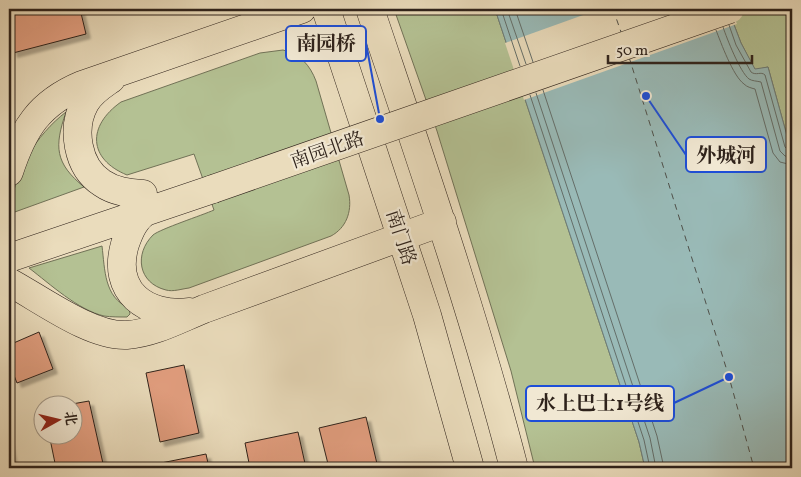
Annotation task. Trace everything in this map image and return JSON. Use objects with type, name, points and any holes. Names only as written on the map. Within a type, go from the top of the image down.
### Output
[{"type":"main road","points":[[9,172],[25,133],[54,99],[82,85],[302,9]]},
{"type":"main road","name":"南门路","points":[[326,9],[433,334],[470,468]]},
{"type":"main road","points":[[370,9],[442,222],[490,379],[514,468]]},
{"type":"main road","name":"南园北路","points":[[210,180],[672,9]]},
{"type":"main road","name":"南园北路","points":[[9,258],[146,202],[730,9]]},
{"type":"main road","points":[[124,70],[101,86],[86,101],[78,119],[78,143],[85,163],[96,179],[103,184],[146,202],[131,229],[124,248],[122,267],[127,287],[139,301],[155,310],[178,312],[204,309]]},
{"type":"main road","name":"南园北路","points":[[9,240],[146,202]]},
{"type":"main road","points":[[9,282],[87,326],[117,335],[136,334],[149,331],[442,222]]},
{"type":"green space","points":[[394,9],[495,9],[639,442],[645,468],[535,468],[511,371],[437,131]]},
{"type":"green space","points":[[728,9],[792,9],[792,154],[768,67],[755,70],[741,43]]},
{"type":"green space","points":[[283,50],[294,54],[304,61],[316,81],[349,195],[350,207],[347,219],[341,229],[331,236],[189,288],[171,291],[157,286],[149,281],[145,275],[141,259],[147,243],[153,235],[214,210],[194,154],[127,175],[114,168],[99,151],[97,142],[98,131],[102,121],[121,102],[260,53]]},
{"type":"green space","points":[[66,112],[60,135],[60,154],[67,170],[84,187],[12,213],[16,184],[27,156],[45,132]]},
{"type":"green space","points":[[102,246],[107,282],[115,297],[129,308],[130,314],[127,317],[104,316],[84,308],[29,268]]},
{"type":"water","points":[[495,9],[728,9],[741,43],[755,69],[768,67],[792,154],[792,468],[645,468],[639,442]]},
{"type":"pier","points":[[600,9],[731,9],[737,24],[524,100],[505,43]]},
{"type":"building","points":[[9,9],[80,9],[86,34],[13,53],[9,36]]},
{"type":"building","points":[[39,332],[53,369],[17,383],[9,363],[9,345]]},
{"type":"building","points":[[184,365],[199,433],[160,442],[146,373]]},
{"type":"building","points":[[89,401],[104,468],[56,468],[51,444],[82,444],[82,402]]},
{"type":"building","points":[[366,417],[378,468],[329,468],[319,428]]},
{"type":"building","points":[[298,432],[306,468],[250,468],[245,443]]},
{"type":"building","points":[[9,441],[14,468],[9,468]]},
{"type":"building","points":[[206,454],[209,468],[162,468],[161,463]]},
{"type":"ferry route","points":[[613,9],[621,32]]},
{"type":"ferry route","points":[[629,57],[729,377],[754,468]]},
{"type":"place","name":"外城河","points":[[646,96]]},
{"type":"place","name":"南园桥","points":[[380,119]]},
{"type":"place","name":"水上巴士1号线","points":[[729,377]]}]
